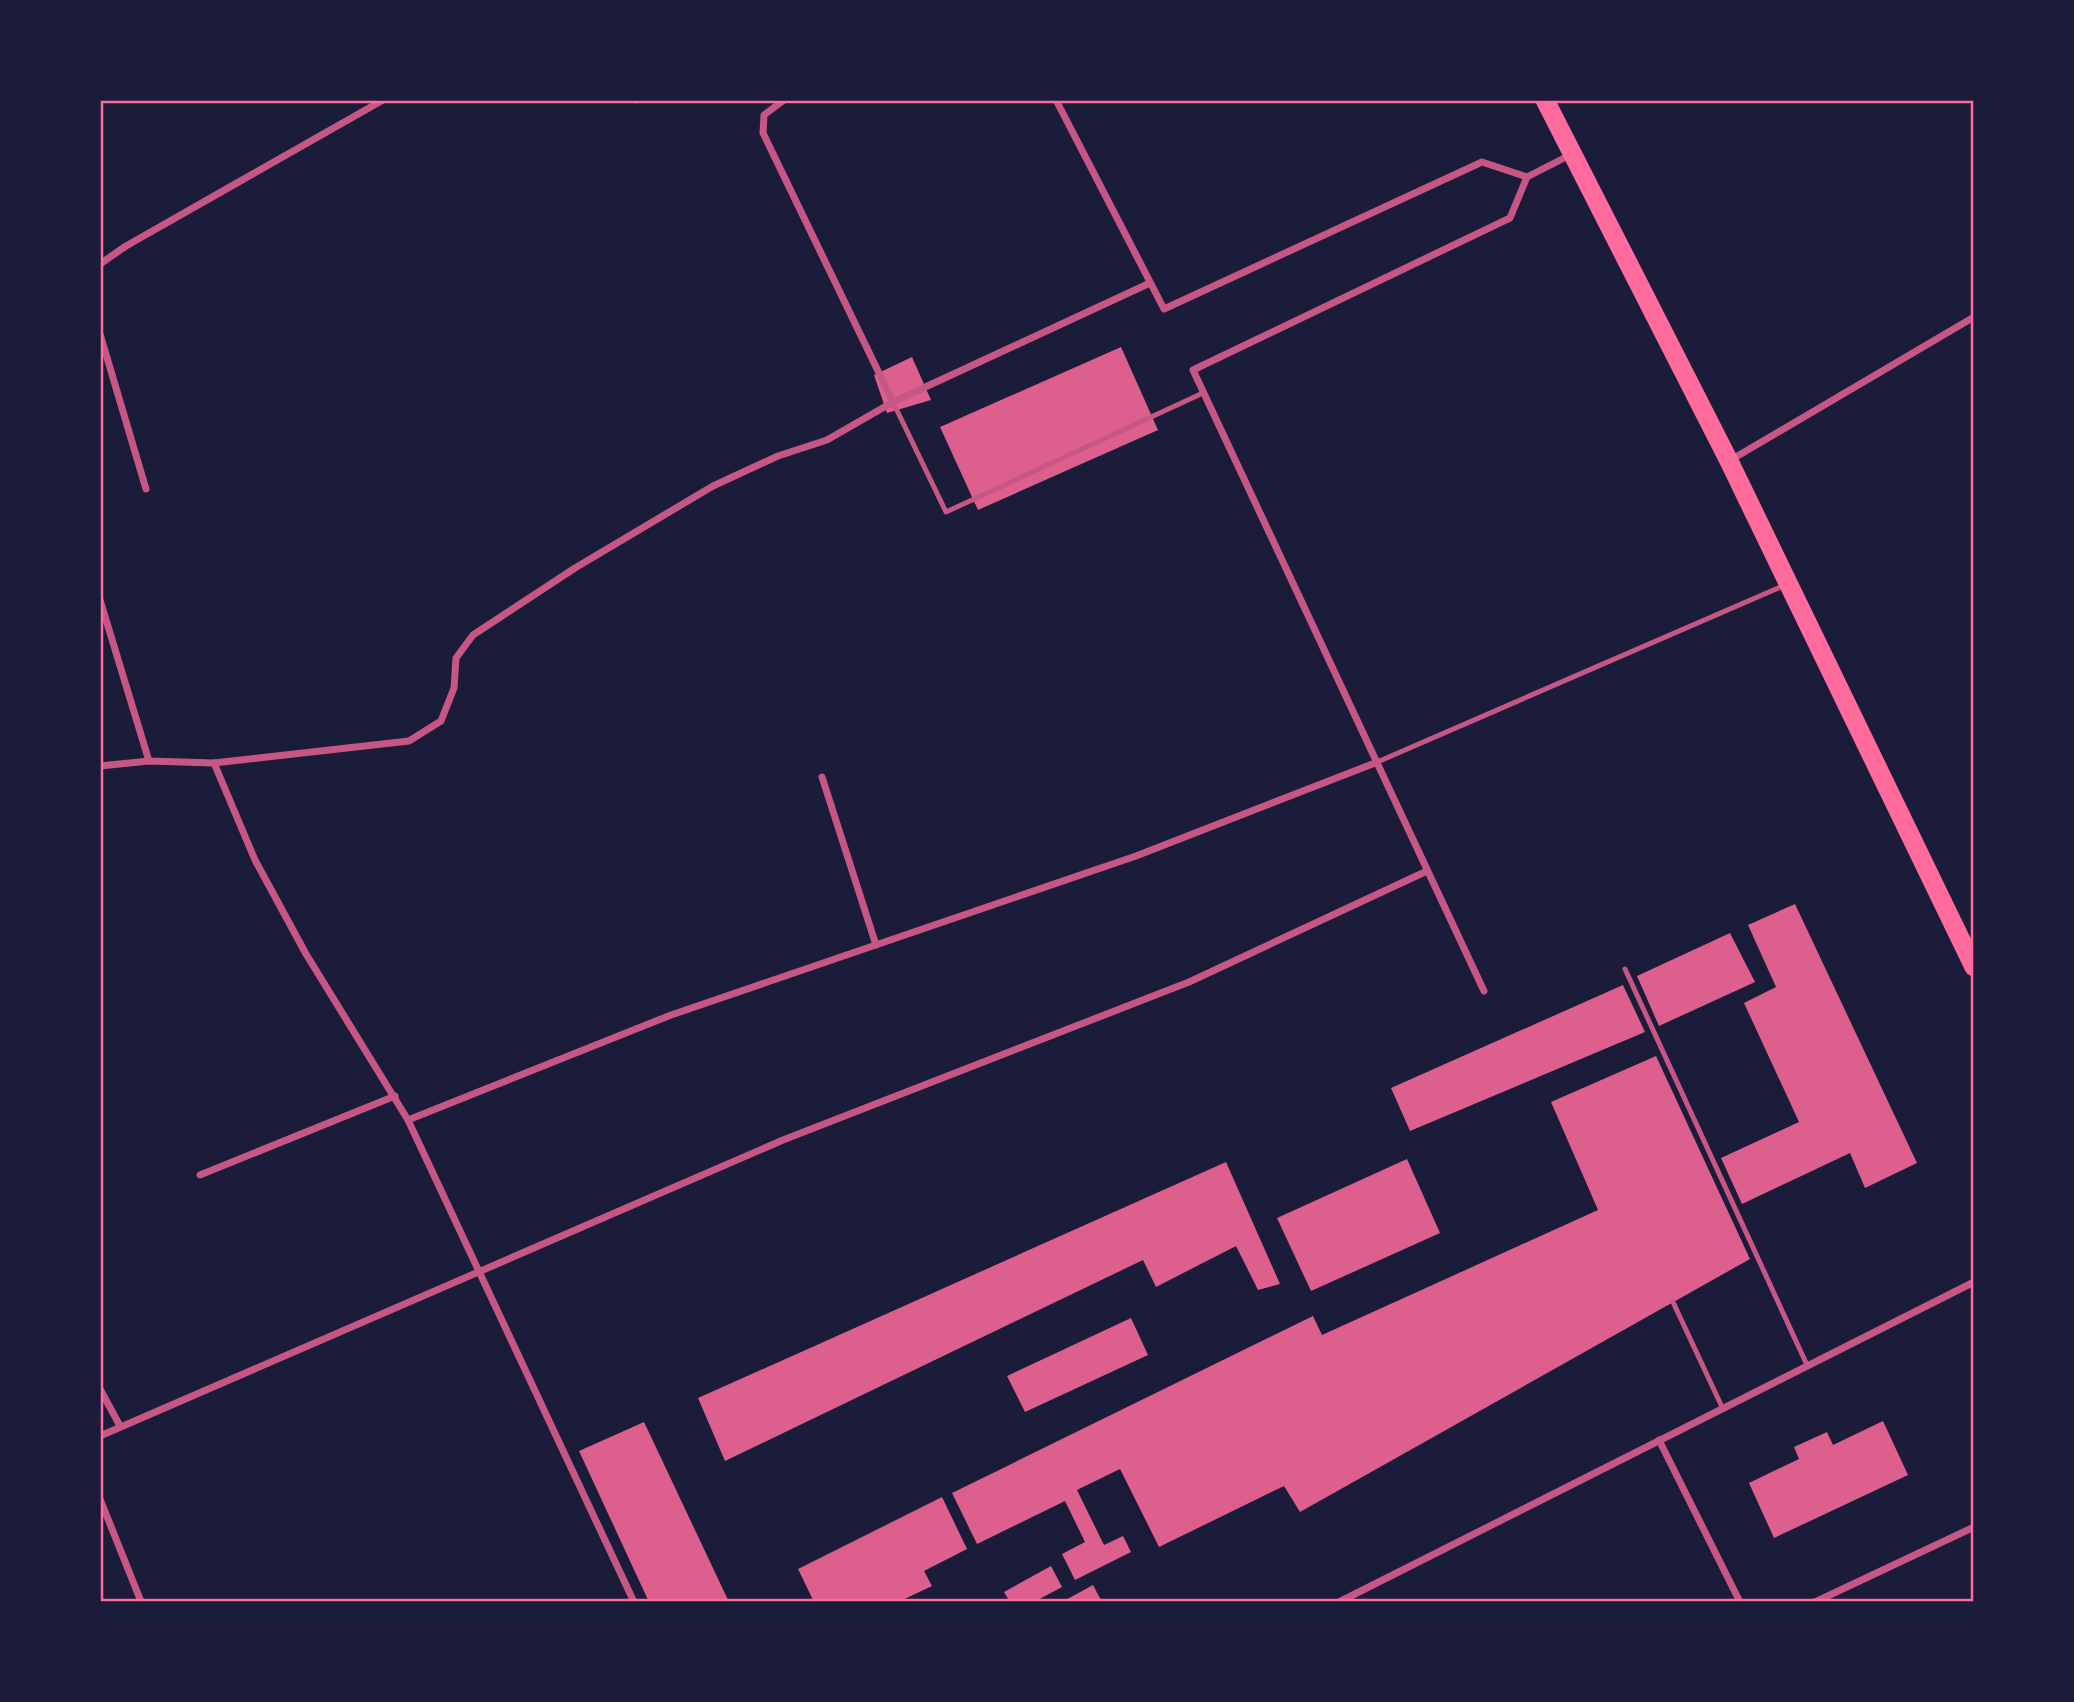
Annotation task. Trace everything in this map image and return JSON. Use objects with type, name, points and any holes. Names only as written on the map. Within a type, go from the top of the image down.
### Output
[{"type":"highway","points":[[1545,100],[1729,461],[1974,967]]},
{"type":"street","points":[[100,264],[125,246],[383,100]]},
{"type":"street","points":[[784,100],[764,115],[763,133],[893,402]]},
{"type":"street","points":[[1056,100],[1164,309],[1482,162],[1527,177]]},
{"type":"street","points":[[1484,991],[1193,370],[1510,218],[1527,177],[1572,154]]},
{"type":"street","points":[[100,766],[149,761],[214,762],[409,741],[441,721],[454,688],[456,658],[473,635],[575,568],[713,486],[778,456],[827,440],[893,402],[1150,283]]},
{"type":"street","points":[[1729,461],[1974,317]]},
{"type":"street","points":[[100,334],[146,489]]},
{"type":"street","points":[[100,600],[149,761]]},
{"type":"street","points":[[214,762],[267,883],[306,954],[408,1120],[634,1602]]},
{"type":"street","points":[[408,1120],[671,1016],[1136,856],[1375,763]]},
{"type":"street","points":[[822,777],[876,945]]},
{"type":"street","points":[[100,1436],[783,1140],[1189,982],[1427,871]]},
{"type":"street","points":[[200,1175],[395,1096]]},
{"type":"street","points":[[1339,1602],[1974,1282]]},
{"type":"street","points":[[100,1389],[120,1426]]},
{"type":"street","points":[[1659,1440],[1740,1602]]},
{"type":"street","points":[[100,1499],[140,1599]]},
{"type":"street","points":[[1815,1602],[1974,1527]]},
{"type":"lane","points":[[893,402],[946,512],[1203,393]]},
{"type":"lane","points":[[1375,763],[1788,584]]},
{"type":"lane","points":[[1625,969],[1807,1365]]},
{"type":"lane","points":[[1673,1302],[1722,1407]]},
{"type":"building","points":[[1121,347],[1158,430],[978,510],[940,427]]},
{"type":"building","points":[[912,357],[931,400],[887,413],[874,375]]},
{"type":"building","points":[[1795,904],[1917,1163],[1865,1188],[1850,1153],[1742,1204],[1721,1158],[1799,1122],[1744,1003],[1776,987],[1748,925]]},
{"type":"building","points":[[1730,933],[1755,982],[1659,1026],[1637,976]]},
{"type":"building","points":[[1623,985],[1645,1032],[1410,1131],[1391,1088]]},
{"type":"building","points":[[1656,1056],[1750,1259],[1300,1512],[1284,1486],[1159,1547],[1120,1469],[1077,1490],[1104,1545],[1123,1536],[1131,1552],[1075,1580],[1062,1554],[1085,1542],[1065,1501],[977,1544],[952,1493],[1313,1316],[1322,1335],[1598,1210],[1551,1102]]},
{"type":"building","points":[[1407,1159],[1440,1233],[1311,1291],[1277,1218]]},
{"type":"building","points":[[1226,1162],[1280,1284],[1258,1290],[1236,1246],[1156,1287],[1143,1260],[725,1461],[698,1398]]},
{"type":"building","points":[[1131,1318],[1148,1355],[1025,1412],[1007,1376]]},
{"type":"building","points":[[1883,1421],[1908,1475],[1774,1538],[1749,1483],[1799,1459],[1794,1447],[1827,1432],[1833,1445]]},
{"type":"building","points":[[644,1422],[729,1602],[649,1602],[579,1451]]},
{"type":"building","points":[[942,1497],[967,1549],[924,1571],[932,1586],[898,1602],[814,1602],[798,1569]]},
{"type":"building","points":[[1051,1566],[1062,1587],[1034,1602],[1010,1602],[1004,1592]]},
{"type":"building","points":[[1093,1585],[1102,1602],[1062,1602]]}]
